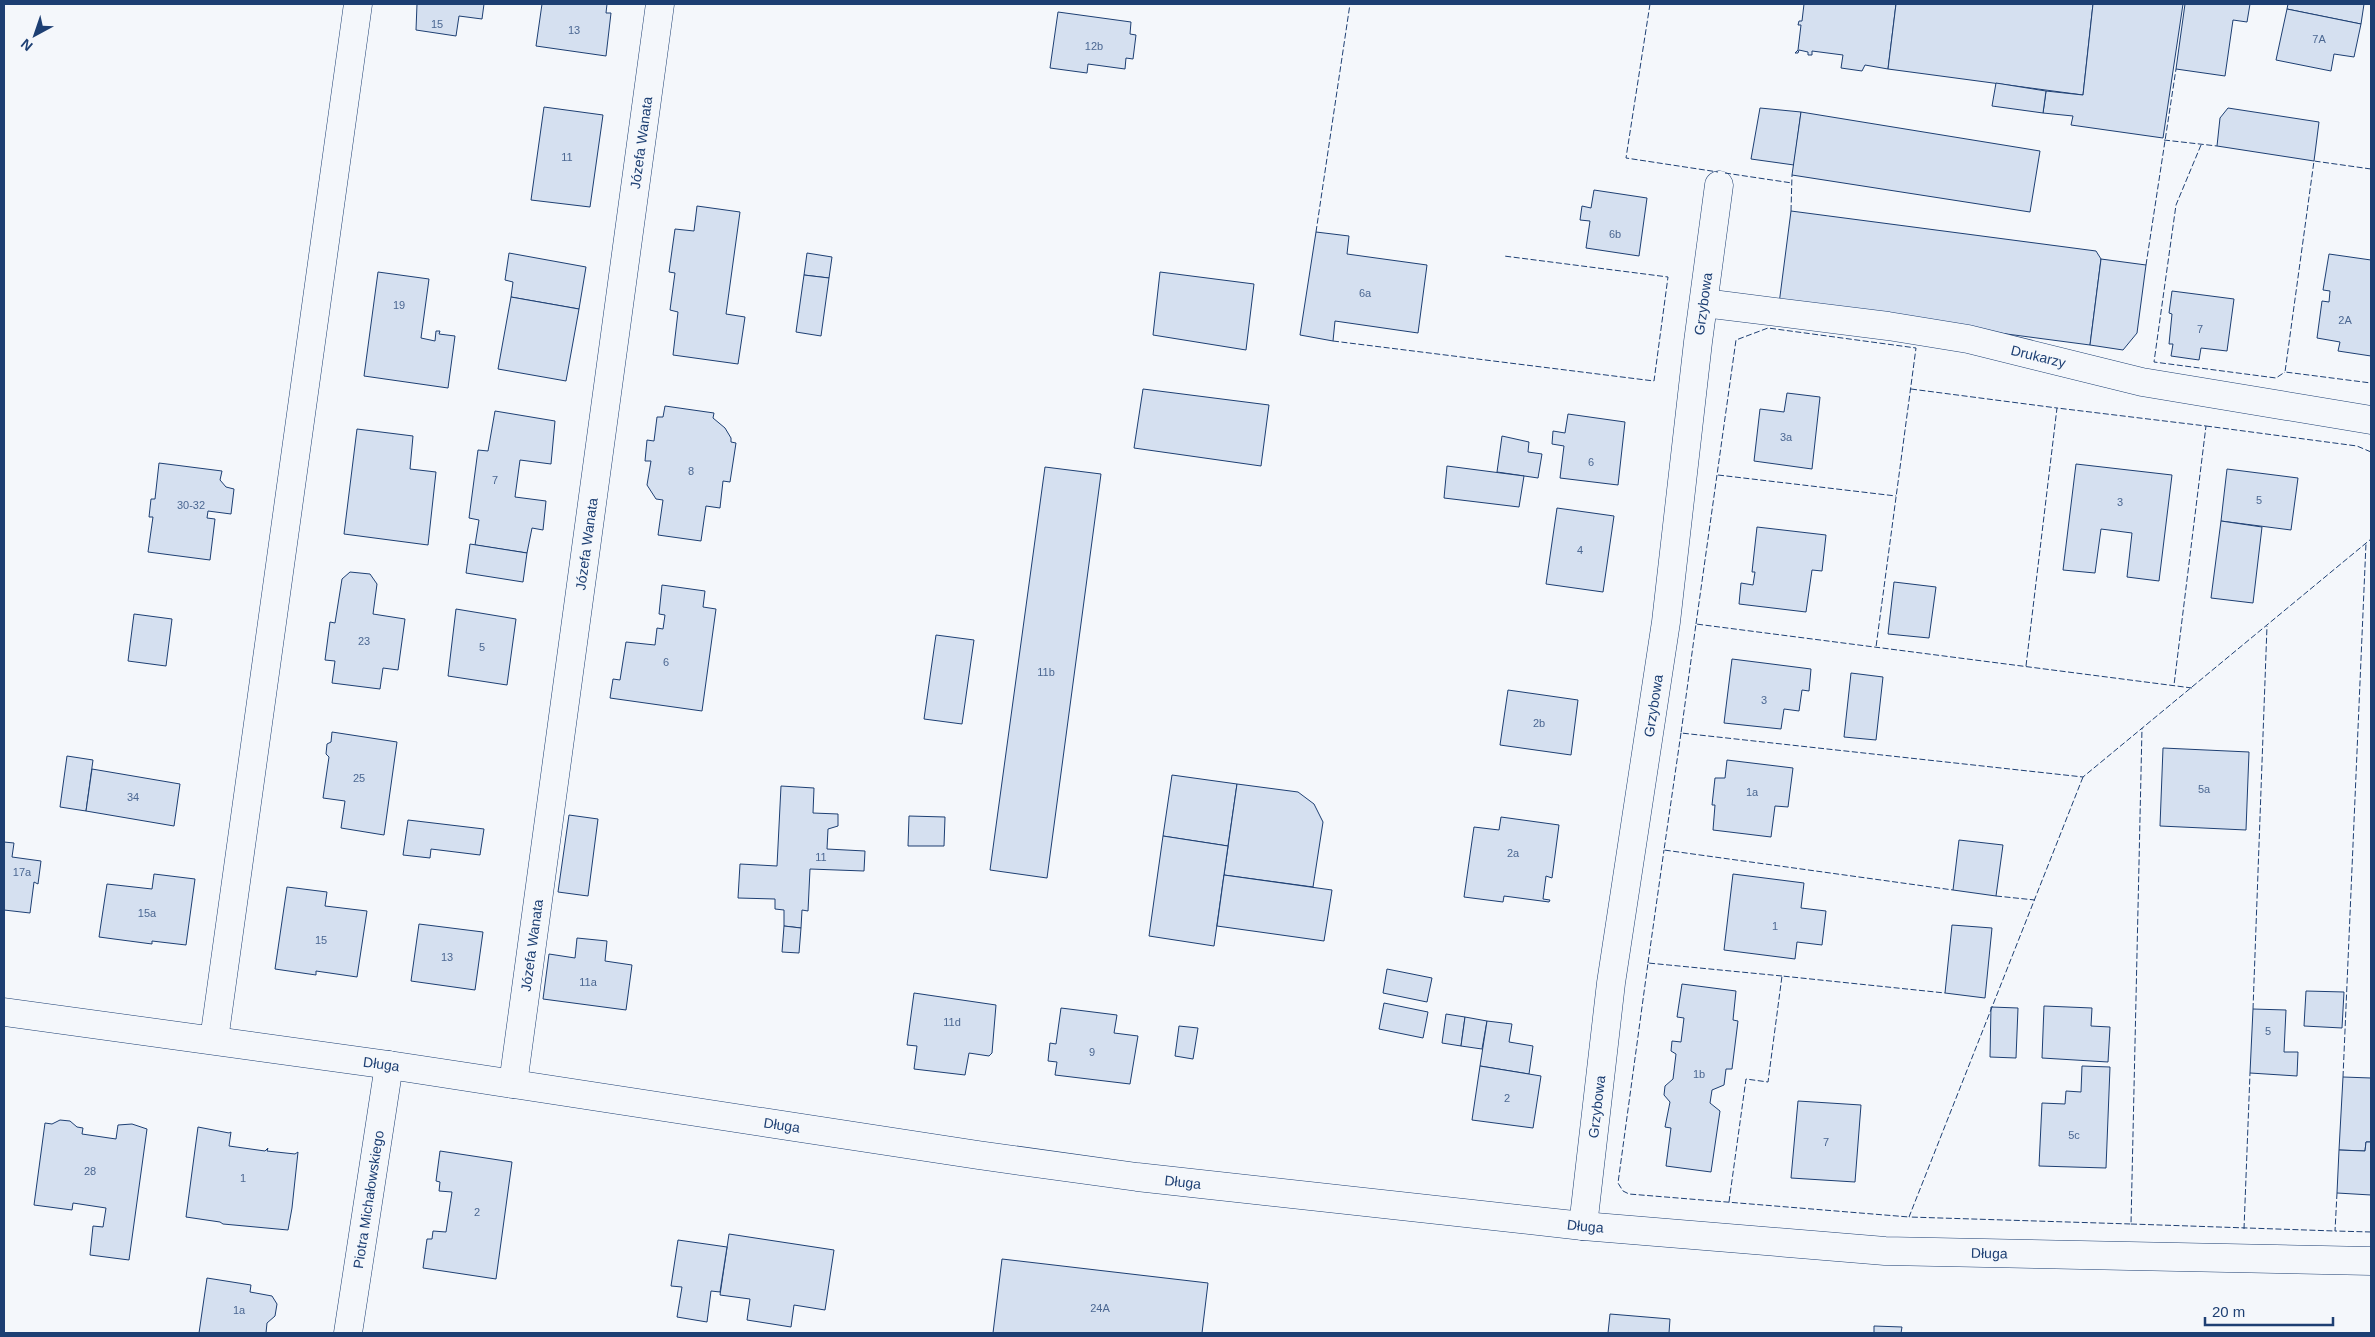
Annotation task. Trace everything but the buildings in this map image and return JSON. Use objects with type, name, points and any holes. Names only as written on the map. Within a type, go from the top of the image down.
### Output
[{"type":"street","points":[[214,1040],[358,4]]},
{"type":"street","name":"Józefa Wanata","points":[[513,1084],[660,4]]},
{"type":"street","name":"Grzybowa","points":[[1583,1226],[1611,983],[1666,622],[1719,184]]},
{"type":"street","name":"Drukarzy","points":[[1704,303],[1888,326],[1950,336],[2142,382],[2371,420]]},
{"type":"street","name":"Długa","points":[[4,1012],[389,1065],[978,1155],[1137,1177],[1583,1226],[1885,1251],[2371,1261]]},
{"type":"street","name":"Piotra Michałowskiego","points":[[348,1333],[389,1065]]},
{"type":"fence","points":[[1316,232],[1350,4]]},
{"type":"fence","points":[[1650,4],[1626,158],[1718,172]]},
{"type":"fence","points":[[2146,265],[2176,69]]},
{"type":"fence","points":[[2164,140],[2217,146]]},
{"type":"fence","points":[[2201,145],[2176,205],[2154,362],[2276,378],[2285,372]]},
{"type":"fence","points":[[2371,169],[2314,161],[2285,372],[2371,383]]},
{"type":"fence","points":[[1725,173],[1792,183]]},
{"type":"fence","points":[[1791,211],[1792,175]]},
{"type":"fence","points":[[1333,341],[1654,381],[1668,277],[1504,256]]},
{"type":"fence","points":[[1696,624],[1736,340],[1768,328],[1916,348],[1876,647]]},
{"type":"fence","points":[[1911,389],[2057,408]]},
{"type":"fence","points":[[2026,666],[2057,408],[2206,426],[2174,685]]},
{"type":"fence","points":[[2206,426],[2357,446],[2371,452]]},
{"type":"fence","points":[[1718,475],[1896,496]]},
{"type":"fence","points":[[2192,688],[1696,624],[1681,733],[2083,777],[2371,539]]},
{"type":"fence","points":[[2343,1077],[2366,543]]},
{"type":"fence","points":[[2253,1009],[2267,626]]},
{"type":"fence","points":[[2083,777],[1909,1217],[2131,1224],[2142,728]]},
{"type":"fence","points":[[1681,733],[1664,850],[1953,890]]},
{"type":"fence","points":[[1648,963],[1664,850]]},
{"type":"fence","points":[[1996,896],[2035,900]]},
{"type":"fence","points":[[1782,976],[1648,963],[1618,1183],[1623,1191],[1629,1194],[1909,1217]]},
{"type":"fence","points":[[1729,1202],[1746,1079],[1768,1082],[1782,976],[1945,993]]},
{"type":"fence","points":[[2244,1229],[2250,1073]]},
{"type":"fence","points":[[2337,1193],[2335,1231],[2371,1232]]},
{"type":"fence","points":[[2131,1224],[2335,1231]]}]
